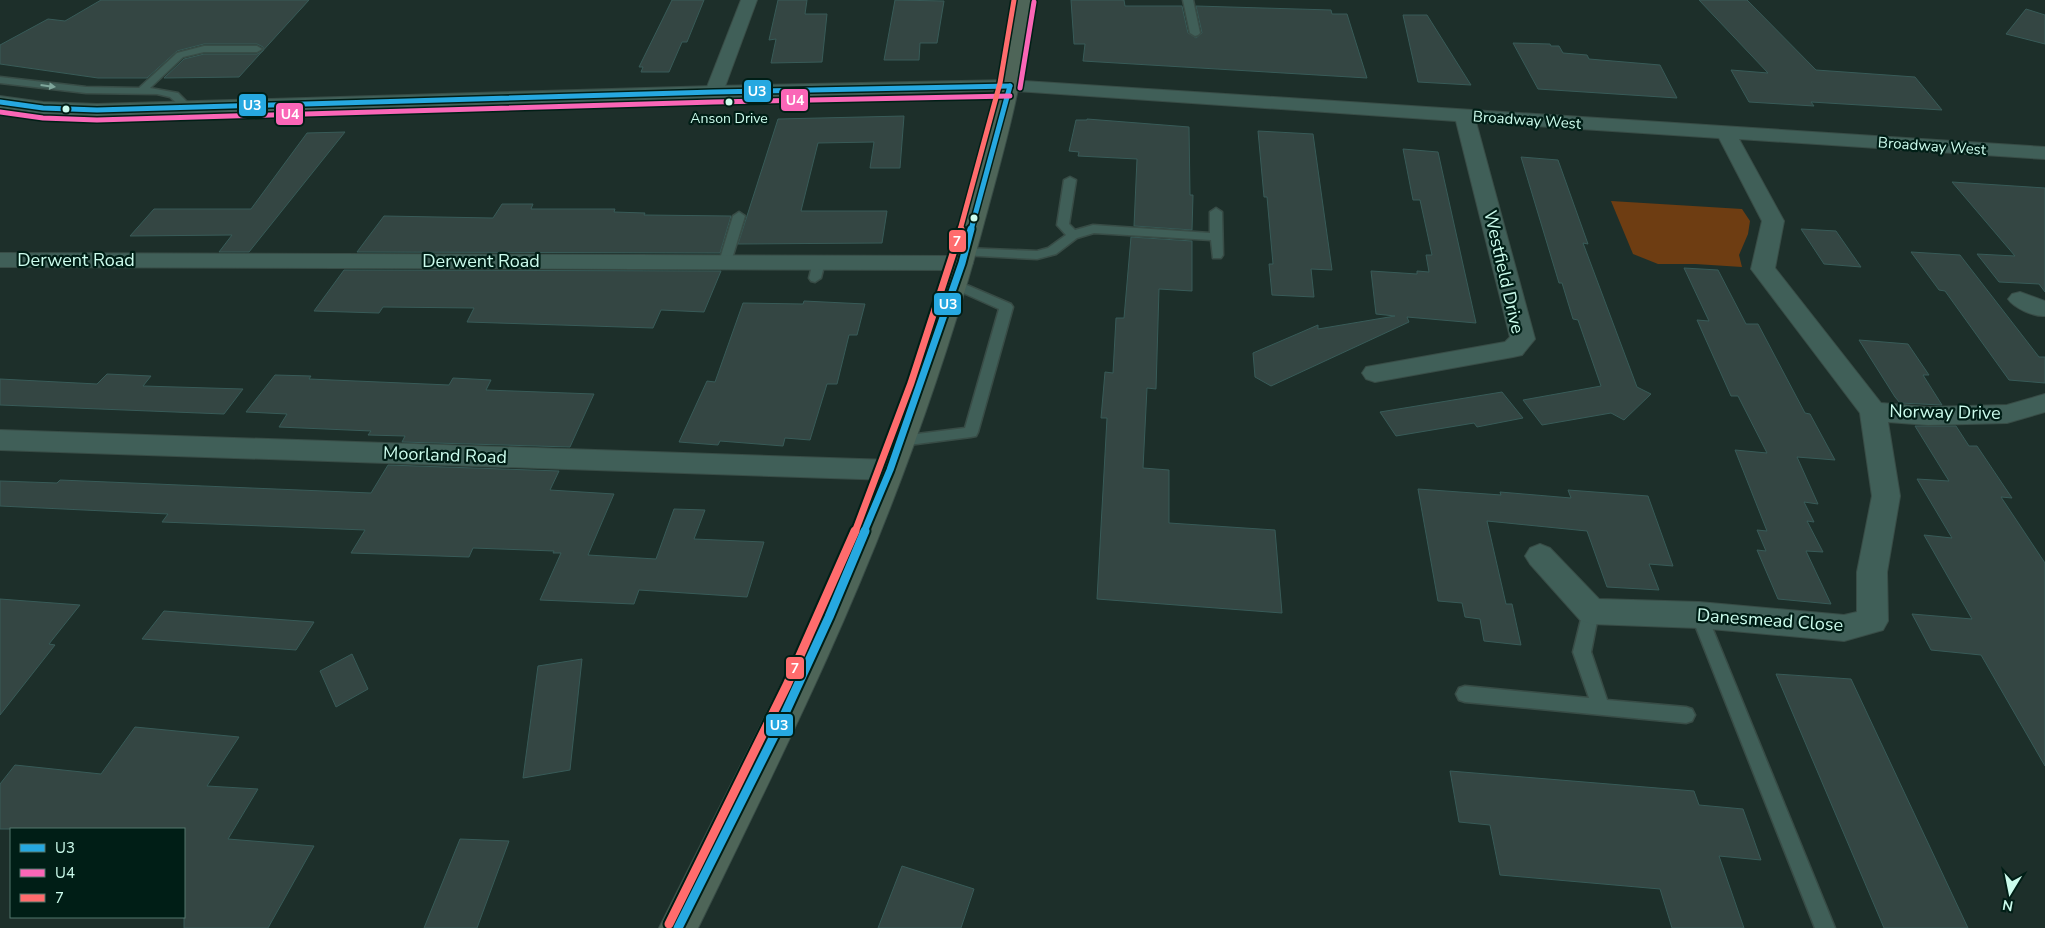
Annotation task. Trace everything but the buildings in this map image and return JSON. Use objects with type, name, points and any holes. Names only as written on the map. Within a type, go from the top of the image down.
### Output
[{"type":"main road","points":[[678,928],[785,714],[829,618],[890,470],[961,266],[1010,86],[1024,0]]},
{"type":"street","points":[[714,92],[750,0]]},
{"type":"street","name":"Broadway West","points":[[5,105],[71,110],[714,92],[1010,86],[2045,153]]},
{"type":"street","name":"Westfield Drive","points":[[1374,373],[1513,349],[1523,339],[1464,115]]},
{"type":"street","name":"Danesmead Close","points":[[1591,611],[1699,615],[1844,628],[1872,621],[1872,572],[1886,496],[1874,411],[1763,269],[1773,221],[1726,132]]},
{"type":"street","name":"Derwent Road","points":[[0,260],[725,262],[817,270],[961,266]]},
{"type":"street","points":[[2020,299],[2044,309]]},
{"type":"street","name":"Norway Drive","points":[[1874,411],[1928,416],[2007,414],[2045,404]]},
{"type":"street","name":"Moorland Road","points":[[0,440],[890,470]]},
{"type":"street","points":[[1540,556],[1591,611]]},
{"type":"lane","points":[[1188,0],[1196,33]]},
{"type":"lane","points":[[141,91],[180,55],[204,49],[257,49]]},
{"type":"lane","points":[[0,80],[86,90],[165,92],[174,96],[187,107]]},
{"type":"lane","points":[[1070,180],[1063,224],[1073,235]]},
{"type":"lane","points":[[1216,212],[1217,255]]},
{"type":"lane","points":[[725,262],[739,216]]},
{"type":"lane","points":[[961,266],[1036,256],[1052,251],[1073,235],[1094,229],[1217,237]]},
{"type":"lane","points":[[900,441],[972,432],[1006,307],[961,266]]},
{"type":"lane","points":[[1591,611],[1582,652],[1602,708]]},
{"type":"lane","points":[[1699,615],[1825,928]]},
{"type":"lane","points":[[1466,694],[1686,715]]},
{"type":"shaded area","points":[[1611,201],[1742,209],[1750,221],[1748,234],[1739,255],[1742,267],[1658,264],[1633,254]]},
{"type":"transit line","name":"7","points":[[669,924],[803,651],[827,598],[892,438],[930,328],[964,218],[994,110],[1006,55],[1014,0]]},
{"type":"transit line","name":"U4","points":[[1020,88],[1034,2]]},
{"type":"transit line","name":"U3","points":[[0,102],[43,108],[97,110],[714,92],[1010,86]]},
{"type":"transit line","name":"U3","points":[[678,928],[781,722],[829,617],[890,470],[962,263],[1010,86]]},
{"type":"transit line","name":"U4","points":[[0,112],[43,118],[97,120],[714,102],[1010,96]]},
{"type":"place","name":"Anson Drive","points":[[729,102]]}]
